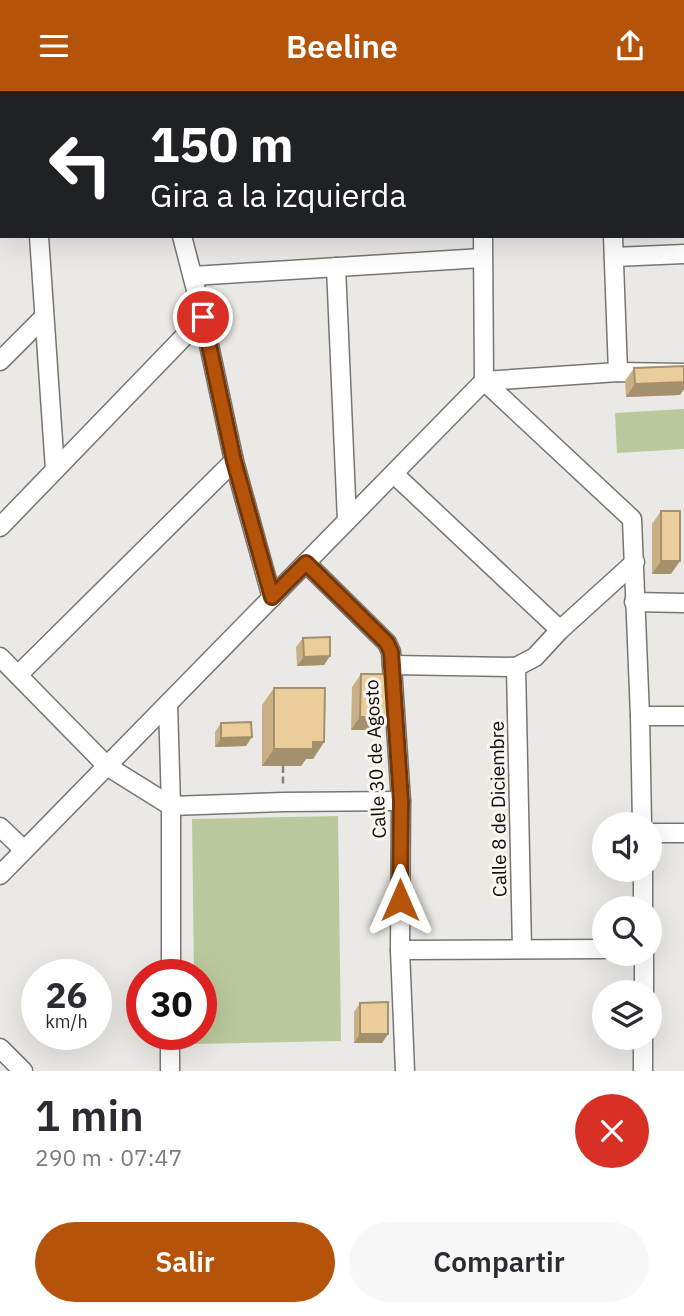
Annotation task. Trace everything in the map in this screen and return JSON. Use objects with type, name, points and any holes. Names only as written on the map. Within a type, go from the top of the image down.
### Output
[{"type":"street","points":[[39,238],[55,470]]},
{"type":"street","points":[[183,238],[203,317],[234,461],[272,597]]},
{"type":"street","points":[[483,238],[484,381],[632,519],[642,812]]},
{"type":"street","points":[[613,238],[618,372]]},
{"type":"street","points":[[614,257],[684,254]]},
{"type":"street","points":[[193,276],[482,258]]},
{"type":"street","points":[[336,267],[347,521]]},
{"type":"street","points":[[0,361],[44,317]]},
{"type":"street","points":[[0,527],[203,317]]},
{"type":"street","points":[[0,875],[484,381],[618,372],[684,373]]},
{"type":"street","points":[[18,675],[234,461]]},
{"type":"street","points":[[394,474],[560,630]]},
{"type":"street","points":[[392,666],[516,667],[535,657],[560,630],[635,562]]},
{"type":"street","name":"Calle 30 de Agosto","points":[[306,563],[387,643],[391,652],[401,801],[400,950],[405,1071]]},
{"type":"street","points":[[634,602],[684,603]]},
{"type":"street","points":[[0,657],[107,767],[171,806],[401,801]]},
{"type":"street","name":"Calle 8 de Diciembre","points":[[516,667],[522,949]]},
{"type":"street","points":[[168,704],[171,959]]},
{"type":"street","points":[[640,716],[684,716]]},
{"type":"street","points":[[0,827],[24,850]]},
{"type":"street","points":[[662,833],[684,833]]},
{"type":"street","points":[[400,950],[592,949]]},
{"type":"street","points":[[170,1050],[170,1071]]},
{"type":"street","points":[[643,1050],[643,1071]]},
{"type":"street","points":[[2,1054],[23,1071]]},
{"type":"green space","points":[[684,409],[684,449],[617,453],[615,413]]},
{"type":"green space","points":[[338,816],[341,1041],[217,1044],[217,959],[194,959],[192,819]]},
{"type":"building","points":[[684,366],[684,382],[635,384],[634,368]]},
{"type":"building","points":[[661,511],[680,511],[680,561],[661,561]]},
{"type":"building","points":[[330,637],[330,656],[304,657],[303,638]]},
{"type":"building","points":[[361,674],[390,674],[390,717],[360,717]]},
{"type":"building","points":[[274,688],[325,688],[324,742],[313,742],[313,749],[274,749]]},
{"type":"building","points":[[251,722],[252,737],[221,738],[221,723]]},
{"type":"building","points":[[388,1002],[388,1034],[360,1034],[360,1003]]},
{"type":"route","points":[[203,317],[234,461],[272,597],[306,563],[387,643],[391,652],[401,801],[400,900]]}]
